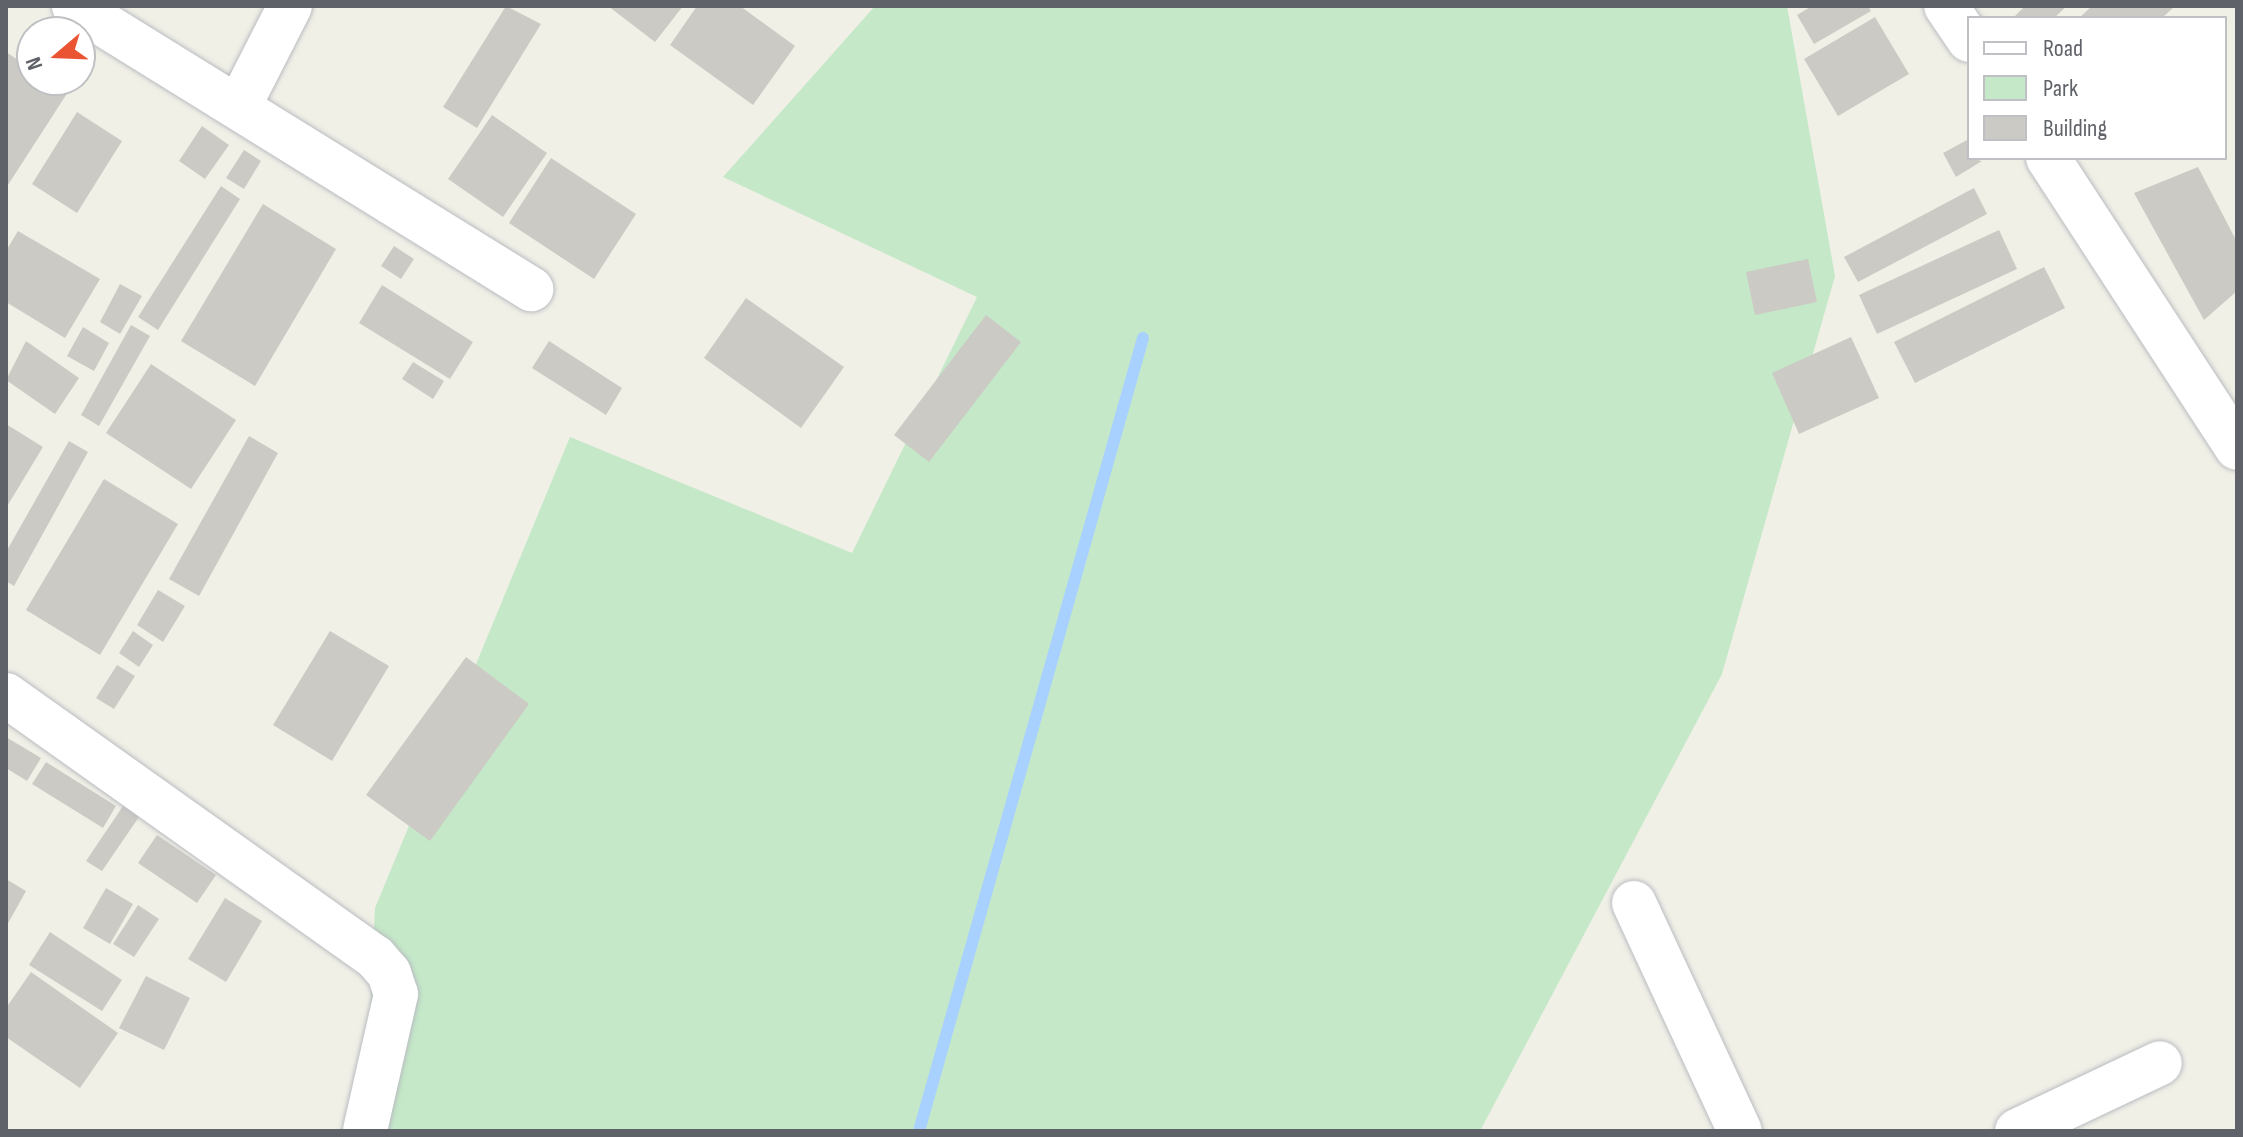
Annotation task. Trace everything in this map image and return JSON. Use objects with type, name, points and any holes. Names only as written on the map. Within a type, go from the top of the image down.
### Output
[{"type":"street","points":[[74,6],[531,289]]},
{"type":"street","points":[[239,106],[290,6]]},
{"type":"street","points":[[2049,160],[2231,421]]},
{"type":"street","points":[[6,695],[375,957],[389,973],[396,994],[365,1131]]},
{"type":"street","points":[[1634,903],[1740,1131]]},
{"type":"street","points":[[2017,1131],[2160,1063]]},
{"type":"green space","points":[[875,6],[1787,6],[1835,276],[1722,674],[1480,1131],[364,1131],[375,908],[570,437],[852,553],[977,297],[723,177]]},
{"type":"building","points":[[506,6],[541,24],[477,128],[443,107]]},
{"type":"building","points":[[608,6],[683,6],[655,42]]},
{"type":"building","points":[[697,6],[740,6],[795,46],[753,105],[670,45]]},
{"type":"building","points":[[1812,6],[1868,6],[1871,11],[1814,44],[1797,15]]},
{"type":"building","points":[[2025,6],[2067,6],[2056,16],[2015,16]]},
{"type":"building","points":[[2092,6],[2175,6],[2164,16],[2081,16]]},
{"type":"building","points":[[1875,17],[1909,74],[1838,116],[1804,59]]},
{"type":"building","points":[[6,52],[16,59],[16,96],[65,96],[6,188]]},
{"type":"building","points":[[77,112],[122,141],[77,213],[32,184]]},
{"type":"building","points":[[492,115],[547,153],[503,217],[448,179]]},
{"type":"building","points":[[202,126],[229,145],[205,179],[179,161]]},
{"type":"building","points":[[1967,140],[1967,160],[1982,161],[1956,177],[1943,153]]},
{"type":"building","points":[[244,150],[261,161],[244,189],[226,178]]},
{"type":"building","points":[[551,158],[636,214],[594,279],[509,223]]},
{"type":"building","points":[[2198,167],[2237,242],[2237,291],[2204,320],[2134,193]]},
{"type":"building","points":[[221,186],[240,199],[158,330],[138,317]]},
{"type":"building","points":[[1974,188],[1987,214],[1858,282],[1844,257]]},
{"type":"building","points":[[263,204],[336,249],[255,386],[181,341]]},
{"type":"building","points":[[1999,230],[2017,269],[1877,334],[1859,295]]},
{"type":"building","points":[[18,231],[100,279],[65,338],[6,302],[6,251]]},
{"type":"building","points":[[394,246],[414,259],[401,279],[381,266]]},
{"type":"building","points":[[1808,259],[1817,302],[1755,315],[1746,272]]},
{"type":"building","points":[[2044,267],[2065,308],[1915,383],[1894,342]]},
{"type":"building","points":[[120,284],[142,296],[120,334],[100,322]]},
{"type":"building","points":[[382,285],[473,342],[450,379],[359,323]]},
{"type":"building","points":[[746,298],[844,367],[801,428],[704,358]]},
{"type":"building","points":[[986,315],[1021,342],[929,462],[894,435]]},
{"type":"building","points":[[131,325],[150,336],[99,426],[81,415]]},
{"type":"building","points":[[83,327],[109,343],[94,371],[67,356]]},
{"type":"building","points":[[1851,337],[1879,398],[1799,434],[1772,373]]},
{"type":"building","points":[[26,341],[79,378],[55,414],[6,380]]},
{"type":"building","points":[[549,341],[622,388],[606,415],[532,368]]},
{"type":"building","points":[[413,362],[444,381],[433,399],[402,379]]},
{"type":"building","points":[[151,364],[236,420],[191,489],[106,433]]},
{"type":"building","points":[[6,424],[43,447],[6,508]]},
{"type":"building","points":[[249,436],[278,453],[199,596],[169,579]]},
{"type":"building","points":[[69,441],[88,452],[14,586],[6,581],[6,552]]},
{"type":"building","points":[[104,479],[178,524],[100,655],[26,610]]},
{"type":"building","points":[[158,590],[185,606],[163,642],[137,625]]},
{"type":"building","points":[[133,631],[153,645],[139,667],[119,653]]},
{"type":"building","points":[[330,631],[389,666],[332,761],[273,725]]},
{"type":"building","points":[[466,657],[529,704],[430,841],[366,795]]},
{"type":"building","points":[[117,665],[135,676],[114,709],[96,698]]},
{"type":"building","points":[[6,737],[41,758],[27,781],[6,768]]},
{"type":"building","points":[[46,762],[116,806],[103,828],[32,784]]},
{"type":"building","points":[[123,806],[139,817],[102,871],[86,861]]},
{"type":"building","points":[[157,835],[216,875],[197,903],[138,863]]},
{"type":"building","points":[[6,879],[26,891],[6,927]]},
{"type":"building","points":[[106,888],[133,904],[110,944],[83,928]]},
{"type":"building","points":[[225,898],[262,921],[226,982],[188,959]]},
{"type":"building","points":[[138,905],[159,919],[134,957],[113,944]]},
{"type":"building","points":[[50,932],[122,980],[102,1011],[29,965]]},
{"type":"building","points":[[31,972],[118,1033],[80,1088],[6,1037],[6,1008]]},
{"type":"building","points":[[146,976],[190,998],[164,1050],[119,1028]]},
{"type":"waterway","points":[[919,1131],[1143,338]]}]
